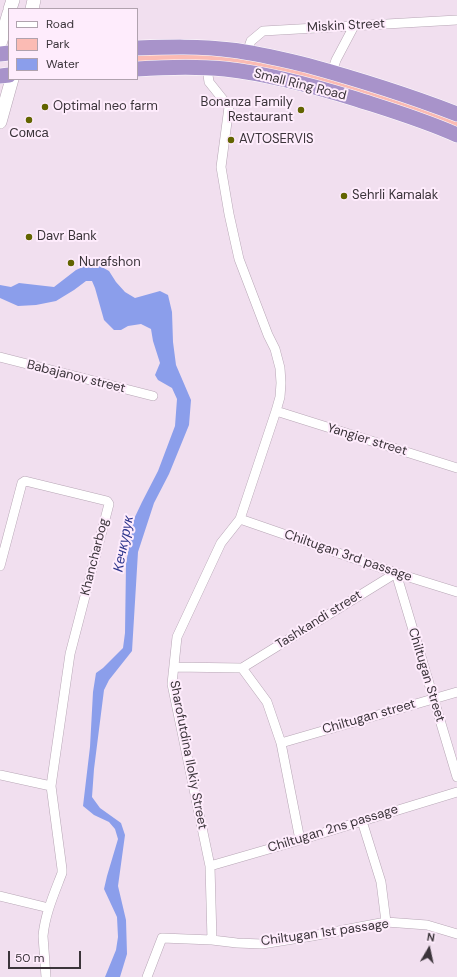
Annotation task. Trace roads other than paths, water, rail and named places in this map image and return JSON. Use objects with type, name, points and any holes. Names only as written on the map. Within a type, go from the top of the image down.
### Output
[{"type":"highway","name":"Small Ring Road","points":[[138,48],[208,48],[247,52],[278,58],[332,72],[457,114]]},
{"type":"highway","name":"Small Ring Road","points":[[138,68],[207,68],[258,74],[323,90],[415,118],[457,134]]},
{"type":"main road","points":[[0,44],[8,16]]},
{"type":"main road","points":[[0,122],[12,80]]},
{"type":"street","name":"Miskin Street","points":[[247,52],[251,41],[263,31],[457,20]]},
{"type":"street","points":[[332,72],[336,60],[354,26]]},
{"type":"street","name":"Sharofutdina Ilokiy Street","points":[[207,68],[209,82],[229,107],[221,167],[239,259],[268,335],[275,348],[280,368],[281,383],[280,397],[276,411],[240,519],[221,543],[177,638],[172,684],[210,866],[212,940]]},
{"type":"street","name":"Babajanov street","points":[[0,357],[153,396]]},
{"type":"street","name":"Yangier street","points":[[276,411],[457,468]]},
{"type":"street","name":"Khancharbog","points":[[0,566],[22,483],[25,481],[107,501],[109,504],[70,654],[51,786],[62,869],[44,925],[43,936],[46,977]]},
{"type":"street","name":"Chiltugan 3rd passage","points":[[240,519],[396,573],[457,592]]},
{"type":"street","name":"Tashkandi street","points":[[242,668],[396,573]]},
{"type":"street","name":"Chiltugan Street","points":[[396,573],[457,777]]},
{"type":"street","points":[[174,667],[242,668],[267,702],[281,743],[300,840]]},
{"type":"street","name":"Chiltugаn street","points":[[281,743],[457,692]]},
{"type":"street","points":[[0,775],[51,786]]},
{"type":"street","name":"Chiltugаn 2ns passage","points":[[210,866],[457,792]]},
{"type":"street","points":[[362,821],[381,882],[386,922]]},
{"type":"street","points":[[0,896],[49,908]]},
{"type":"street","name":"Chiltugan 1st passage","points":[[147,977],[162,938],[262,944],[386,922],[427,925],[457,934]]},
{"type":"water","points":[[90,264],[100,266],[109,271],[125,292],[135,298],[160,291],[168,295],[172,312],[173,342],[176,365],[191,400],[189,425],[169,474],[154,503],[138,552],[132,651],[109,680],[104,690],[94,769],[92,797],[100,808],[121,823],[125,835],[118,886],[126,920],[127,954],[120,977],[105,977],[116,950],[118,937],[117,917],[104,889],[118,839],[115,829],[109,822],[94,815],[83,806],[90,747],[93,692],[96,673],[123,648],[125,633],[126,564],[133,521],[158,471],[175,426],[177,399],[172,388],[158,380],[155,375],[160,363],[151,329],[141,324],[128,326],[121,330],[114,330],[104,320],[92,281],[86,281],[56,301],[36,305],[18,306],[0,298],[0,285],[11,287],[19,283],[54,287],[76,270]]},
{"type":"place","name":"Optimal neo farm","points":[[45,107]]},
{"type":"place","name":"Bonanza Family Restaurant","points":[[301,110]]},
{"type":"place","name":"Сомса","points":[[29,120]]},
{"type":"place","name":"AVTOSERVIS","points":[[231,140]]},
{"type":"place","name":"Sehrli Kamalak","points":[[344,196]]},
{"type":"place","name":"Davr Bank","points":[[29,237]]},
{"type":"place","name":"Nurafshon","points":[[71,263]]},
{"type":"water label","name":"Кечкурук","points":[[124,544]]}]
